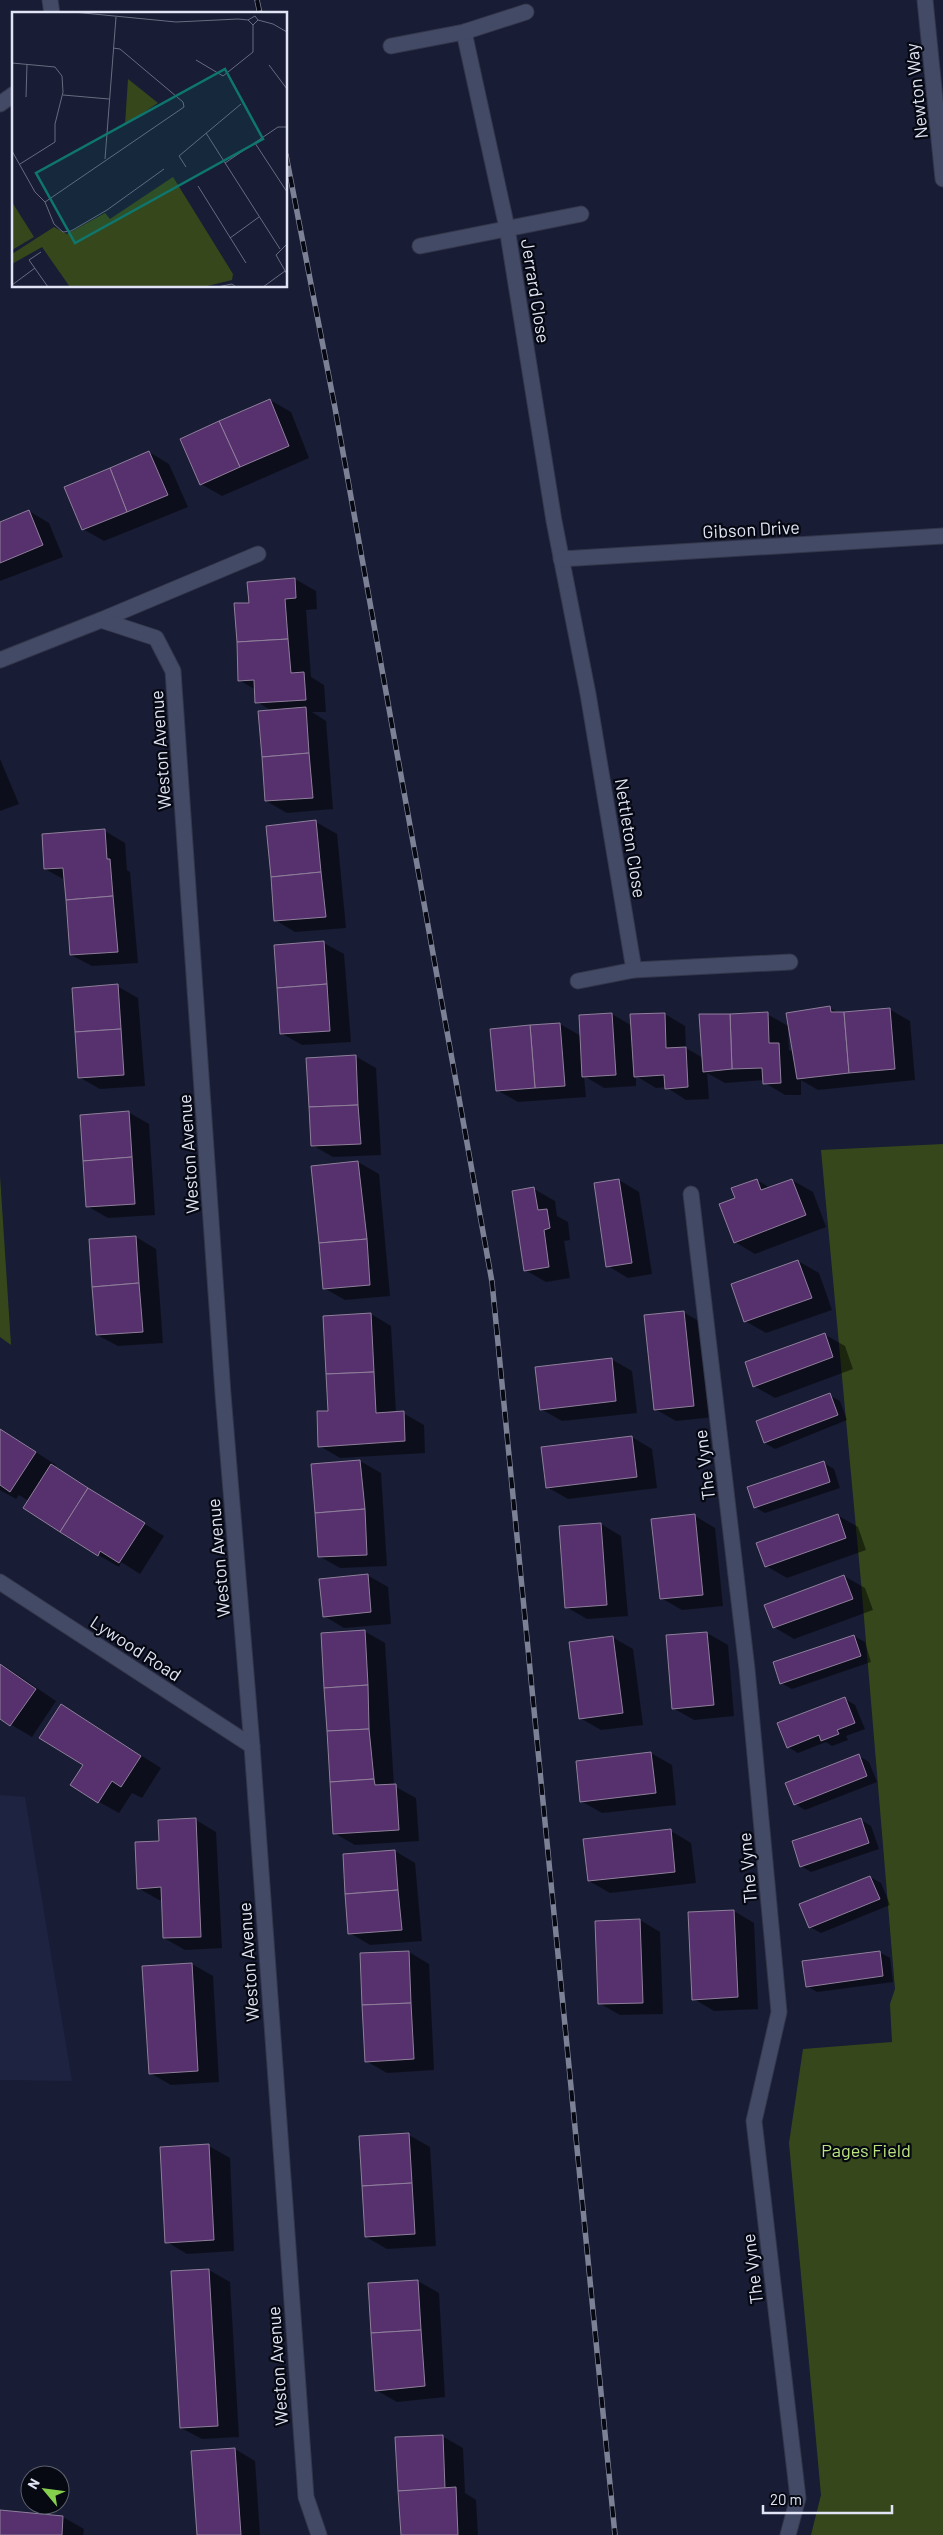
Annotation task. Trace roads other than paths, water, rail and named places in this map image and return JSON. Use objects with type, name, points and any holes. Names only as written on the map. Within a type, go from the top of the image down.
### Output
[{"type":"street","name":"Newton Way","points":[[925,0],[940,114],[943,179]]},
{"type":"street","points":[[391,46],[464,32],[526,12]]},
{"type":"street","name":"Jerrard Close","points":[[464,32],[507,228],[561,559]]},
{"type":"street","points":[[0,104],[12,95]]},
{"type":"street","points":[[420,246],[582,214]]},
{"type":"street","name":"Gibson Drive","points":[[561,559],[943,536]]},
{"type":"street","points":[[0,660],[258,554]]},
{"type":"street","name":"Nettleton Close","points":[[561,559],[588,694],[634,970]]},
{"type":"street","name":"Weston Avenue","points":[[101,620],[156,638],[173,671],[222,1384],[252,1746],[306,2497],[318,2535]]},
{"type":"street","points":[[578,981],[634,970],[790,962]]},
{"type":"street","name":"The Vyne","points":[[691,1194],[747,1669],[779,2012],[754,2122],[798,2498],[788,2535]]},
{"type":"street","name":"Lywood Road","points":[[0,1582],[252,1746]]},
{"type":"railway","points":[[257,0],[260,12]]},
{"type":"railway","points":[[288,165],[335,408],[492,1282],[615,2535]]},
{"type":"park label","name":"Pages Field","points":[[866,2150]]}]
